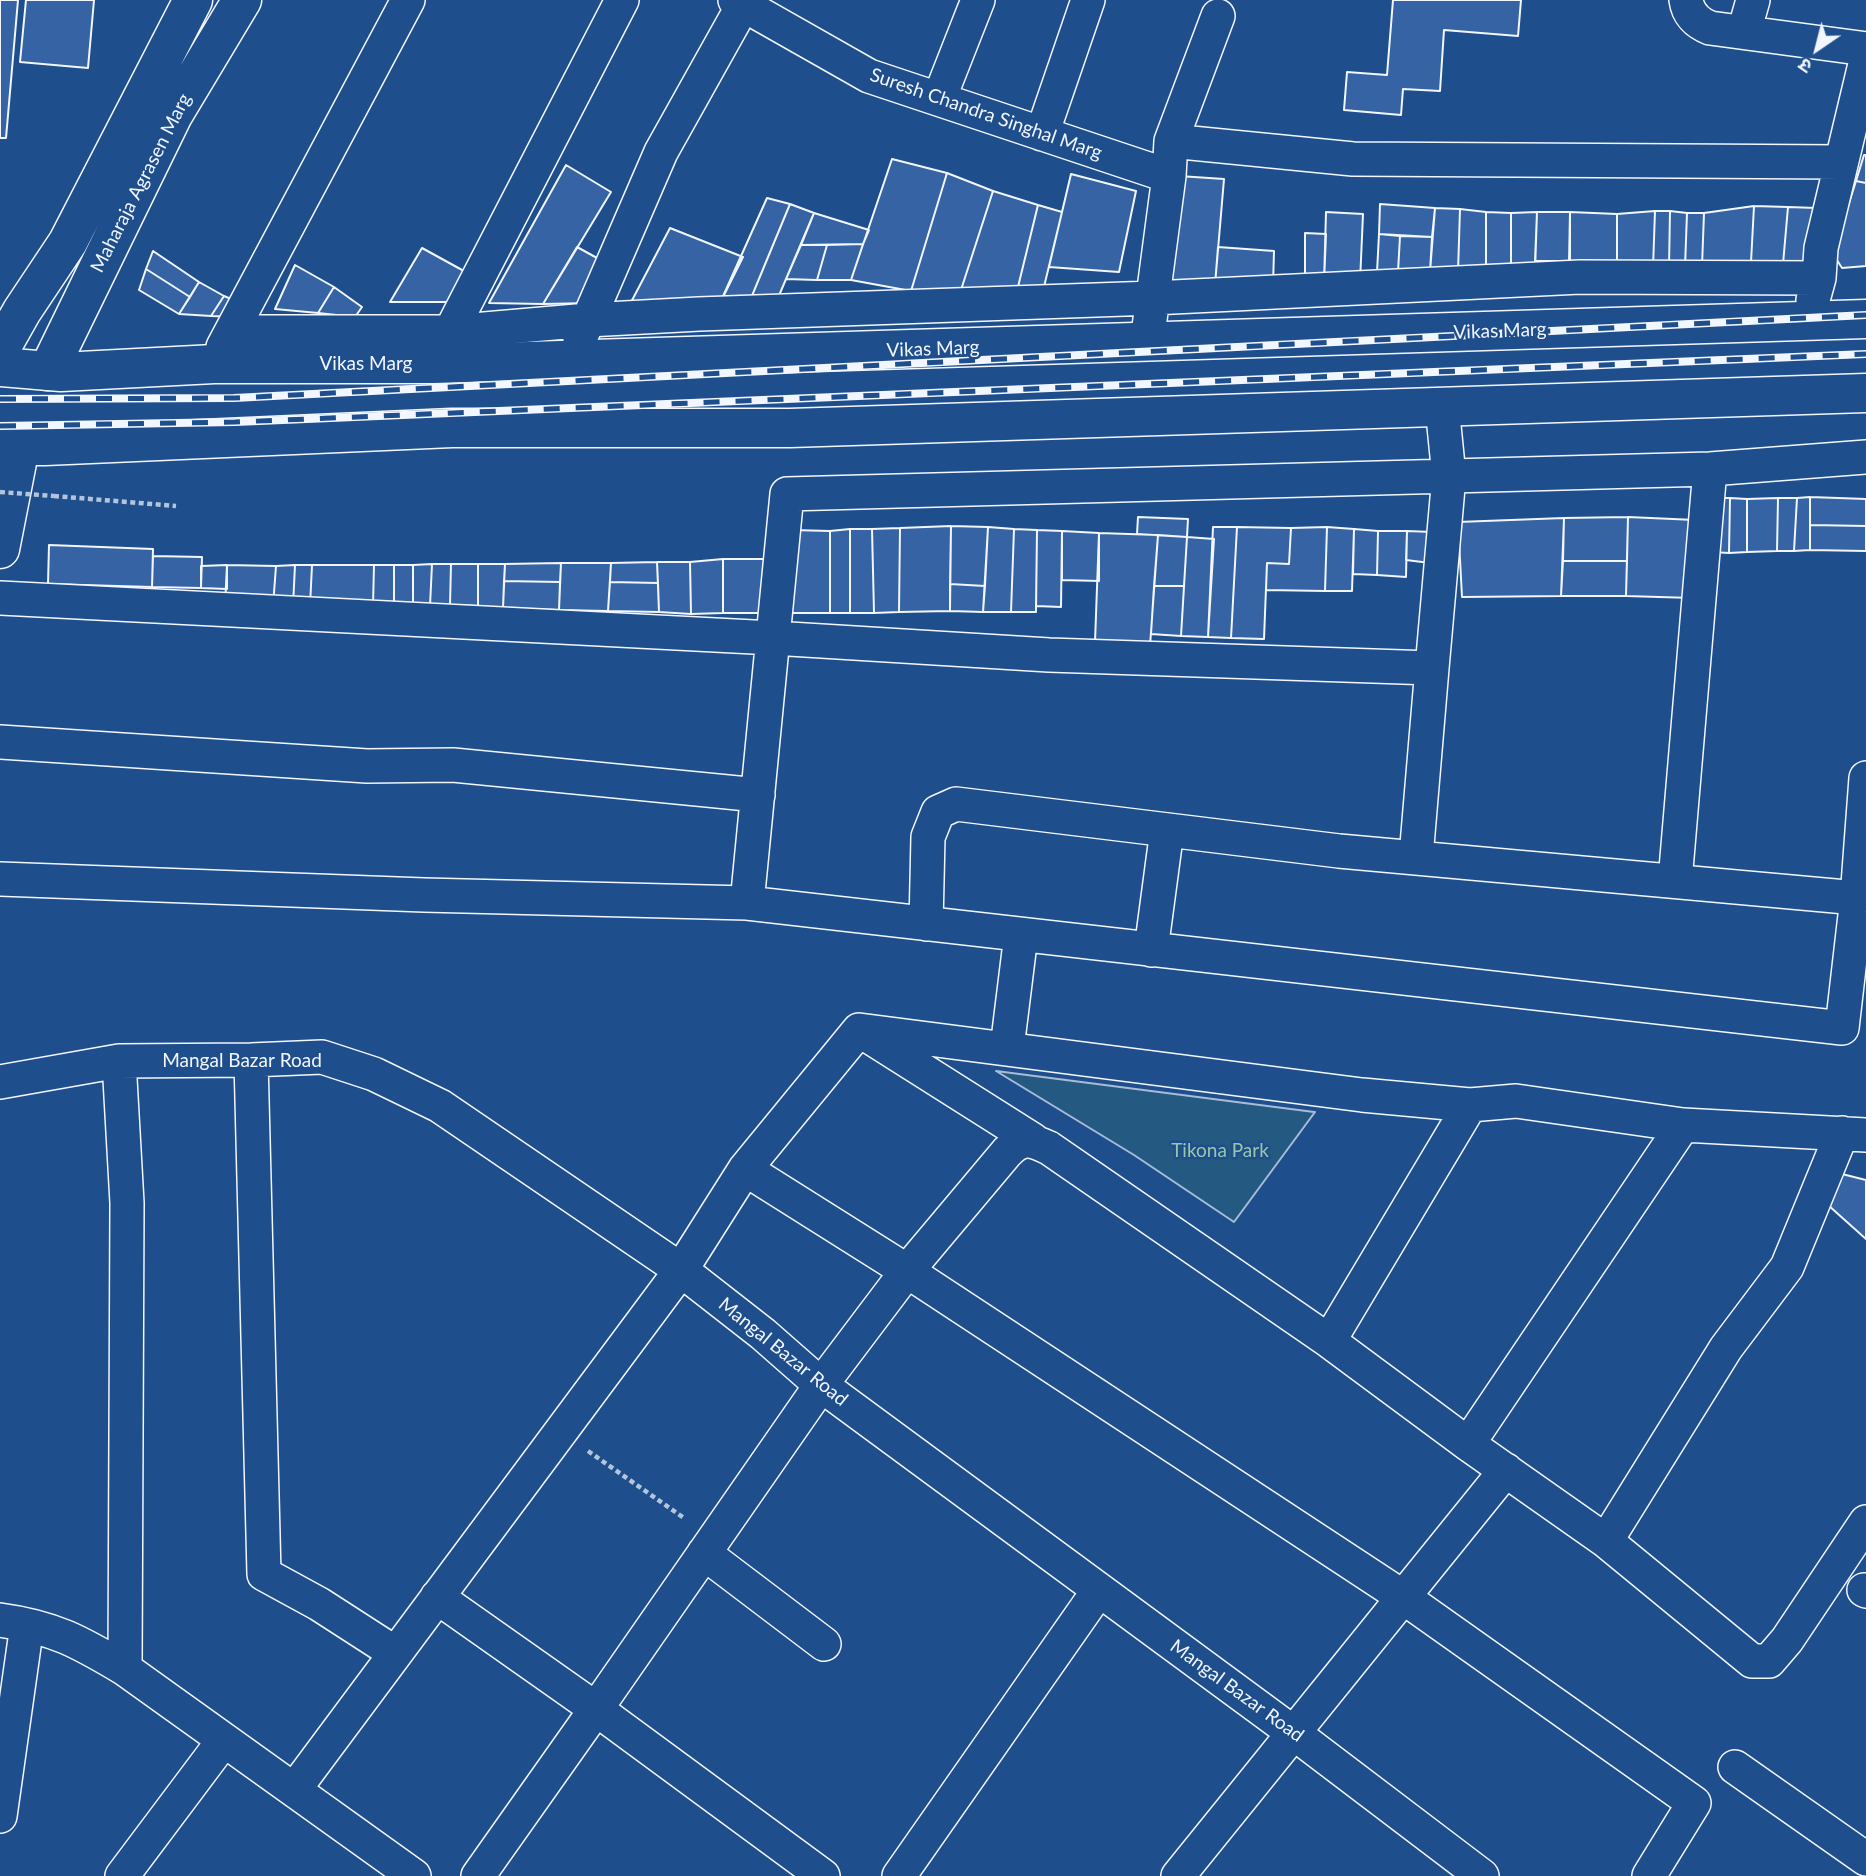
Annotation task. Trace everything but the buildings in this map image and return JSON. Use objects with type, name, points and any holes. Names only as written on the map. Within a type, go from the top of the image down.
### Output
[{"type":"main road","name":"Maharaja Agrasen Marg","points":[[0,350],[11,310],[68,242],[193,0]]},
{"type":"main road","name":"Maharaja Agrasen Marg","points":[[48,371],[173,115],[242,0]]},
{"type":"main road","name":"Vikas Marg","points":[[0,367],[61,372],[223,348],[442,348],[570,360],[1866,319]]},
{"type":"main road","points":[[0,549],[10,446],[452,428],[790,428],[1866,393]]},
{"type":"street","points":[[223,348],[408,0]]},
{"type":"street","points":[[442,348],[622,0]]},
{"type":"street","points":[[939,99],[978,0]]},
{"type":"street","points":[[1042,134],[1088,0]]},
{"type":"street","points":[[1686,0],[1687,8],[1698,23],[1710,28],[1866,49]]},
{"type":"street","points":[[1744,32],[1753,0]]},
{"type":"street","points":[[570,360],[661,152],[741,2]]},
{"type":"street","name":"Suresh Chandra Singhal Marg","points":[[741,2],[869,76],[1169,176]]},
{"type":"street","points":[[1147,342],[1169,176],[1171,141],[1218,16]]},
{"type":"street","points":[[1808,322],[1819,278],[1821,248],[1866,60]]},
{"type":"street","points":[[1171,141],[1353,159],[1841,162]]},
{"type":"street","points":[[442,348],[588,320],[699,314],[1153,298],[1580,277],[1819,278]]},
{"type":"street","points":[[1416,857],[1448,476],[1442,406]]},
{"type":"street","points":[[747,903],[787,494],[1710,469],[1866,457]]},
{"type":"street","points":[[1675,881],[1710,469]]},
{"type":"street","points":[[0,598],[1049,655],[1432,668]]},
{"type":"street","points":[[0,742],[367,766],[453,765],[758,795]]},
{"type":"street","points":[[0,879],[424,895],[747,903],[1854,1029],[1857,898],[1866,778]]},
{"type":"street","points":[[926,924],[928,837],[938,812],[956,804],[1416,857],[1857,898]]},
{"type":"street","points":[[1151,950],[1167,830]]},
{"type":"street","points":[[1007,1048],[1021,935]]},
{"type":"street","points":[[859,1030],[1237,1081],[1362,1095],[1469,1105],[1516,1101],[1683,1125],[1854,1134],[1787,1266],[1726,1348],[1606,1541]]},
{"type":"street","points":[[859,1030],[1060,1156],[1329,1341],[1468,1444],[1606,1541],[1752,1661],[1769,1661],[1787,1640],[1866,1522]]},
{"type":"street","points":[[294,1790],[681,1270],[745,1169],[859,1030]]},
{"type":"street","name":"Mangal Bazar Road","points":[[0,1082],[119,1062],[322,1057],[374,1074],[429,1100],[681,1270],[764,1334],[821,1385],[1295,1734],[1482,1876]]},
{"type":"street","points":[[251,1060],[264,1574],[319,1604],[396,1653]]},
{"type":"street","points":[[119,1062],[127,1203],[125,1669]]},
{"type":"street","points":[[1329,1341],[1469,1105]]},
{"type":"street","points":[[1468,1444],[1683,1125]]},
{"type":"street","points":[[478,1876],[821,1385],[907,1271],[1007,1152],[1017,1142],[1033,1140]]},
{"type":"street","points":[[745,1169],[907,1271],[1403,1597],[1694,1803],[1649,1876]]},
{"type":"street","points":[[1178,1876],[1506,1470]]},
{"type":"street","points":[[709,1546],[824,1644]]},
{"type":"street","points":[[899,1876],[1099,1590]]},
{"type":"street","points":[[437,1597],[596,1709],[823,1876]]},
{"type":"street","points":[[0,1816],[13,1622],[49,1629],[85,1645],[125,1669],[414,1876]]},
{"type":"street","points":[[122,1876],[224,1740]]},
{"type":"street","points":[[1735,1768],[1866,1859]]},
{"type":"path","points":[[0,492],[176,506]]},
{"type":"path","points":[[560,1431],[709,1546]]},
{"type":"green space","name":"Tikona Park","points":[[996,1071],[1315,1112],[1234,1222],[1134,1155]]},
{"type":"railway","points":[[0,399],[234,398],[1866,315]]},
{"type":"railway","points":[[0,426],[235,422],[1866,354]]}]
